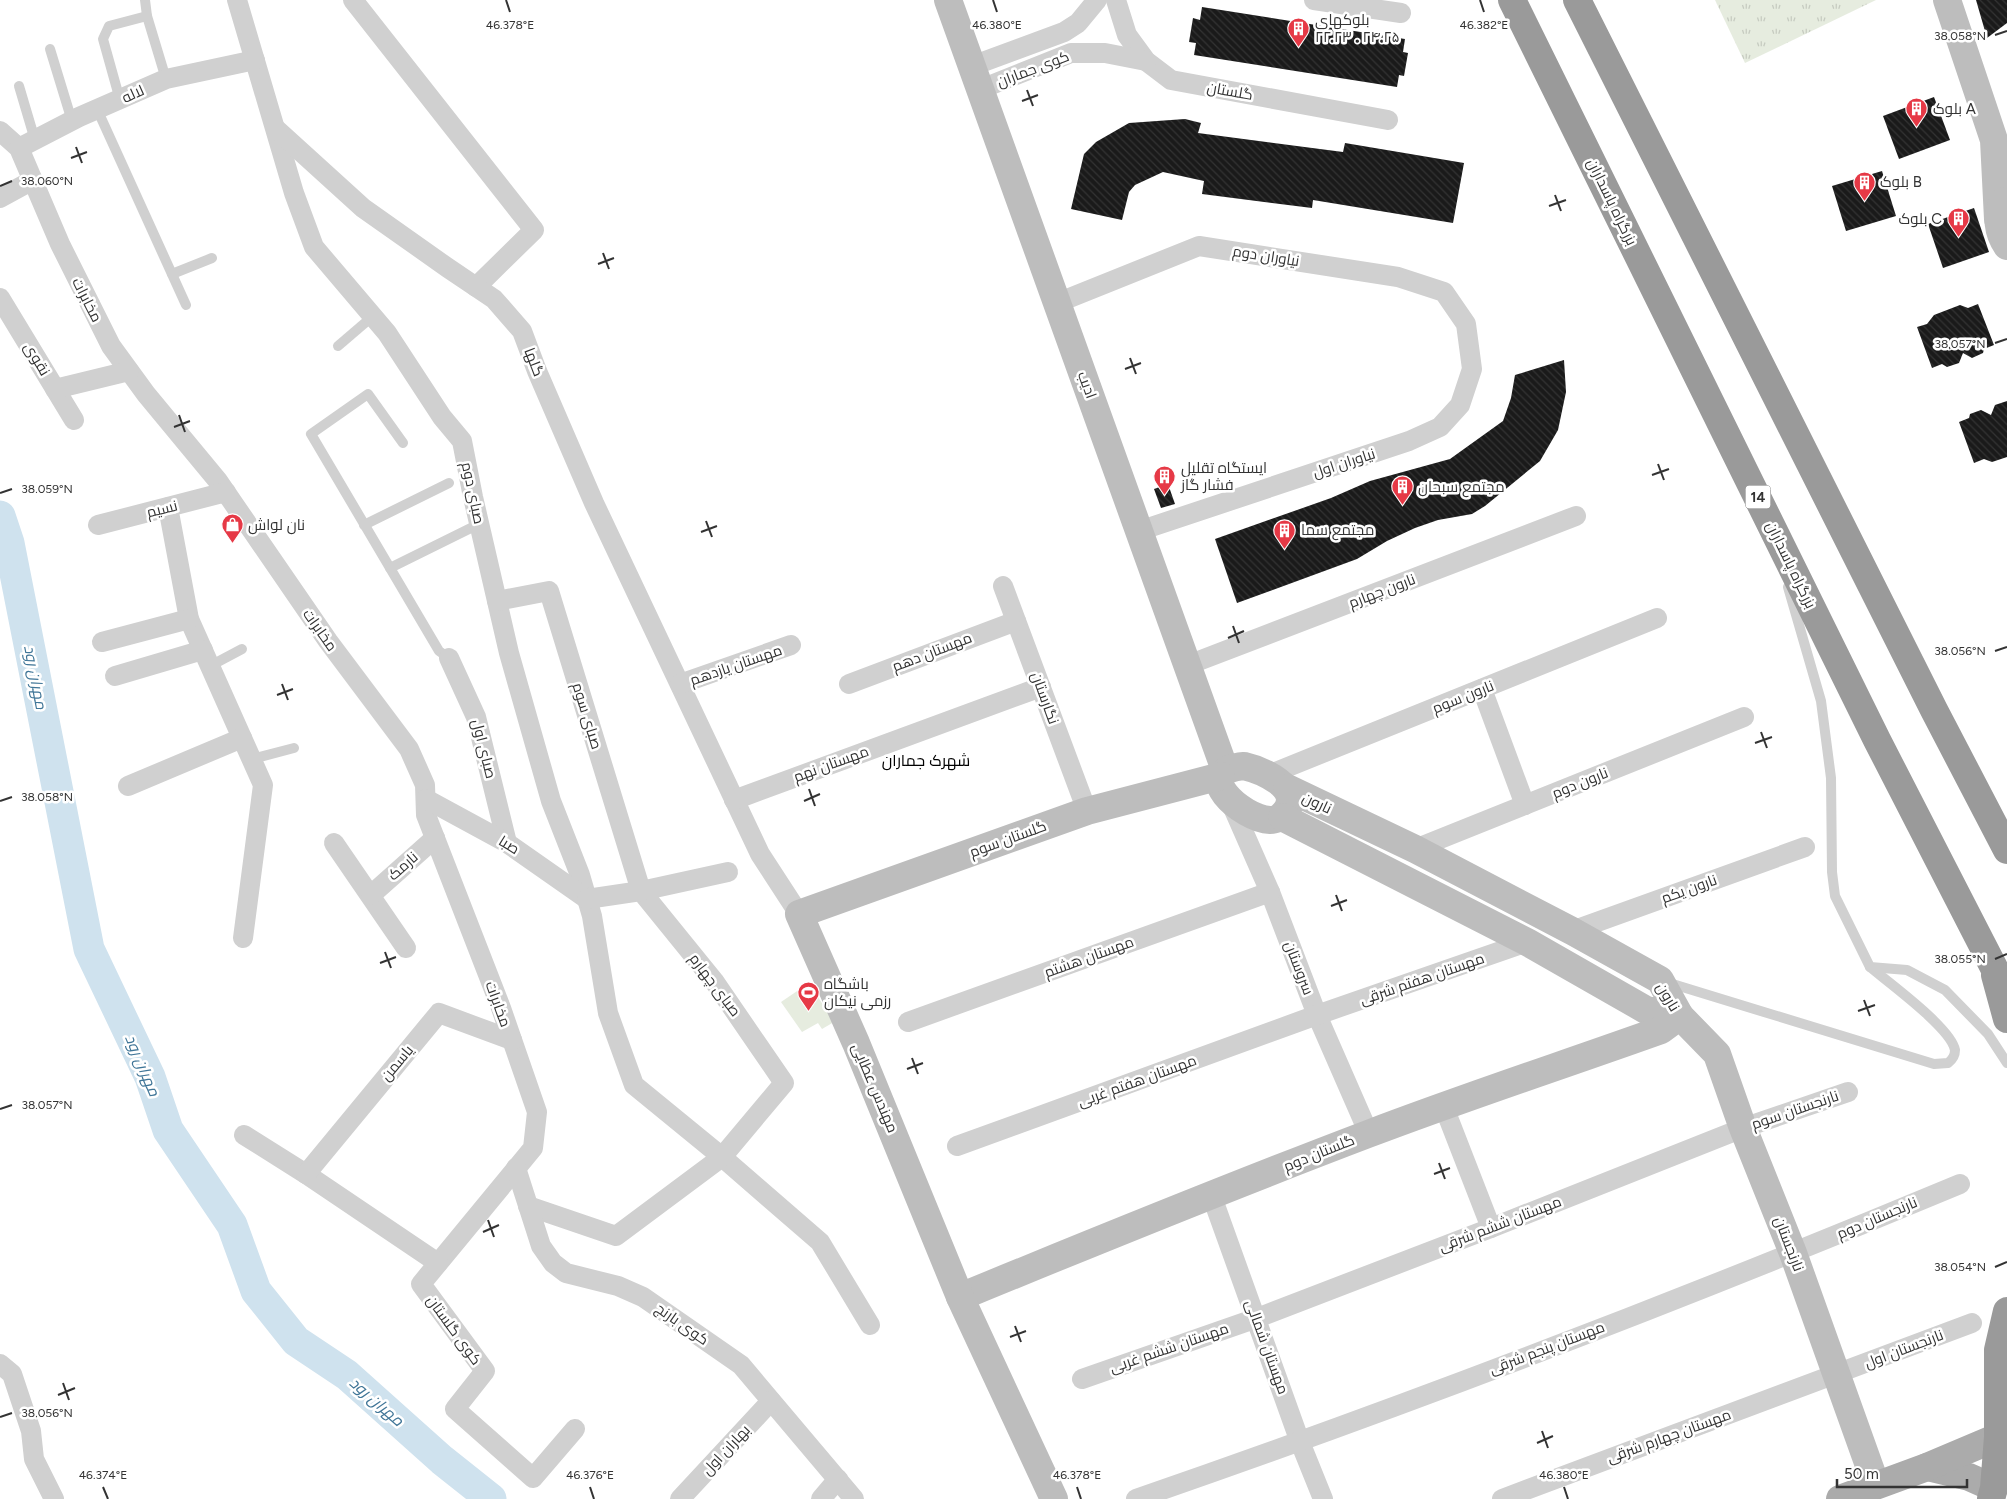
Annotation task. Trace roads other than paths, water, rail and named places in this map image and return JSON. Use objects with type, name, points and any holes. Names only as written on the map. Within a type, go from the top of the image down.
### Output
[{"type":"highway","name":"بزرگراه پاسداران","points":[[1512,0],[1878,740],[2007,993]]},
{"type":"highway","points":[[1577,0],[1930,702],[2007,850]]},
{"type":"highway","points":[[1992,962],[2007,1019]]},
{"type":"highway","points":[[1992,1493],[1998,1437],[1998,1350],[2007,1311]]},
{"type":"main road","points":[[1840,1499],[1927,1467],[1998,1437]]},
{"type":"main road","points":[[1927,1467],[1969,1477],[1992,1493]]},
{"type":"street","name":"صبای دوم","points":[[236,0],[294,193],[314,247],[387,333],[442,417],[462,441],[509,653],[551,800],[592,916],[608,1013],[634,1085],[722,1157],[820,1242],[870,1325]]},
{"type":"street","points":[[353,0],[534,230],[476,287]]},
{"type":"street","name":"ادیب","points":[[948,0],[1188,666],[1223,773]]},
{"type":"street","name":"کوی جماران","points":[[976,78],[1078,23],[1097,0]]},
{"type":"street","name":"گلستان","points":[[1116,0],[1127,35],[1146,61],[1172,80],[1388,120]]},
{"type":"street","points":[[1314,0],[1401,13]]},
{"type":"street","points":[[1947,0],[2001,145],[2005,230]]},
{"type":"street","name":"کوی جماران","points":[[976,78],[1071,53],[1105,53],[1146,61]]},
{"type":"street","name":"لاله","points":[[27,144],[97,109],[166,79],[255,60]]},
{"type":"street","name":"گلها","points":[[276,129],[363,208],[494,299],[522,332],[594,503],[680,684]]},
{"type":"street","name":"مخابرات","points":[[0,131],[27,144],[33,180],[60,244],[111,346],[226,492],[328,642],[409,749],[425,785],[426,815],[512,1040],[537,1112],[533,1148],[516,1168]]},
{"type":"street","points":[[0,198],[33,180]]},
{"type":"street","name":"نیاوران دوم","points":[[1057,303],[1199,246],[1398,277],[1444,292],[1466,324]]},
{"type":"street","name":"نقوی","points":[[0,298],[74,420]]},
{"type":"street","name":"نیاوران اول","points":[[1139,531],[1409,441],[1440,427],[1460,405],[1472,369],[1466,324]]},
{"type":"street","points":[[55,389],[129,371]]},
{"type":"street","name":"نسیم","points":[[98,525],[226,492]]},
{"type":"street","points":[[168,507],[189,619],[263,785],[243,938]]},
{"type":"street","name":"نارون چهارم","points":[[1188,666],[1576,516]]},
{"type":"street","name":"نگارستان","points":[[1003,586],[1087,811]]},
{"type":"street","name":"صبای سوم","points":[[497,601],[549,592],[641,892]]},
{"type":"street","name":"نارون سوم","points":[[1277,782],[1482,689],[1657,618]]},
{"type":"street","points":[[102,642],[189,619]]},
{"type":"street","name":"مهستان دهم","points":[[849,684],[1016,621]]},
{"type":"street","name":"مهستان یازدهم","points":[[680,684],[791,645]]},
{"type":"street","points":[[115,676],[206,658]]},
{"type":"street","name":"صبای اول","points":[[449,658],[476,717],[507,843]]},
{"type":"street","name":"مهندس عطایی","points":[[680,684],[760,854],[799,914],[856,1043],[960,1297],[1054,1499]]},
{"type":"street","name":"مهستان نهم","points":[[734,800],[1040,687]]},
{"type":"street","points":[[1482,689],[1525,805]]},
{"type":"street","name":"نارون دوم","points":[[1415,849],[1744,717]]},
{"type":"street","points":[[128,786],[242,738]]},
{"type":"street","points":[[1244,766],[1254,768],[1277,782],[1290,798],[1289,806],[1282,817],[1272,820],[1252,814],[1230,801],[1219,784],[1223,773],[1234,767],[1244,766]]},
{"type":"street","name":"گلستان سوم","points":[[799,914],[1087,811],[1223,773]]},
{"type":"street","name":"نارون","points":[[1277,782],[1415,849],[1572,931],[1660,980],[1680,1016]]},
{"type":"street","name":"صبا","points":[[426,800],[507,843],[587,899]]},
{"type":"street","name":"سروستان","points":[[1230,801],[1270,892],[1317,1015],[1368,1134]]},
{"type":"street","name":"نارون","points":[[1282,817],[1528,942],[1646,1010],[1680,1016]]},
{"type":"street","name":"نارمک","points":[[371,895],[435,838]]},
{"type":"street","points":[[334,843],[406,948]]},
{"type":"street","name":"نارون یکم","points":[[1572,931],[1805,847]]},
{"type":"street","points":[[587,899],[641,892],[728,872]]},
{"type":"street","name":"صبای چهارم","points":[[641,892],[714,981],[784,1083],[722,1157]]},
{"type":"street","name":"مهستان هشتم","points":[[908,1022],[1270,892]]},
{"type":"street","name":"مهستان هفتم شرقی","points":[[1317,1015],[1528,942]]},
{"type":"street","name":"یاسمن","points":[[306,1174],[439,1012],[512,1040]]},
{"type":"street","name":"مهستان هفتم غربی","points":[[957,1146],[1317,1015]]},
{"type":"street","name":"گلستان دوم","points":[[960,1297],[1211,1194],[1368,1134],[1661,1030],[1680,1016]]},
{"type":"street","name":"نارنجستان","points":[[1680,1016],[1717,1054],[1743,1128],[1793,1253],[1876,1485]]},
{"type":"street","name":"نارنجستان سوم","points":[[1743,1128],[1848,1092]]},
{"type":"street","points":[[1444,1107],[1491,1228]]},
{"type":"street","name":"مهستان ششم شرقی","points":[[1256,1318],[1491,1228],[1743,1128]]},
{"type":"street","points":[[244,1135],[306,1174],[438,1263]]},
{"type":"street","points":[[528,1206],[616,1236],[722,1157]]},
{"type":"street","name":"کوی بارنج","points":[[516,1168],[541,1246],[553,1263],[566,1273],[618,1286],[643,1297],[741,1365],[854,1499]]},
{"type":"street","name":"کوی گلستان","points":[[516,1168],[421,1284],[485,1371],[456,1409],[533,1478],[575,1430]]},
{"type":"street","name":"نارنجستان دوم","points":[[1793,1253],[1960,1184]]},
{"type":"street","name":"مهستان شمالی","points":[[1211,1194],[1300,1442],[1323,1499]]},
{"type":"street","name":"مهستان پنجم شرقی","points":[[1136,1499],[1300,1442],[1793,1253]]},
{"type":"street","name":"مهستان ششم غربی","points":[[1082,1379],[1256,1318]]},
{"type":"street","name":"نارنجستان اول","points":[[1837,1374],[1972,1323]]},
{"type":"street","points":[[0,1364],[12,1374],[31,1431],[34,1459],[54,1499]]},
{"type":"street","name":"مهستان چهارم شرقی","points":[[1502,1499],[1837,1374]]},
{"type":"street","name":"بهاران اول","points":[[680,1499],[771,1401]]},
{"type":"street","points":[[821,1499],[838,1479]]},
{"type":"lane","points":[[145,0],[147,16],[166,79]]},
{"type":"lane","points":[[120,100],[104,39],[109,26],[147,16]]},
{"type":"lane","points":[[50,49],[72,121]]},
{"type":"lane","points":[[19,86],[27,144]]},
{"type":"lane","points":[[97,109],[186,305]]},
{"type":"lane","points":[[172,274],[212,258]]},
{"type":"lane","points":[[338,346],[373,316]]},
{"type":"lane","points":[[403,443],[368,394],[311,434],[438,651],[449,658]]},
{"type":"lane","points":[[364,525],[449,483]]},
{"type":"lane","points":[[1660,980],[1934,1064],[1948,1063],[1953,1059],[1955,1051],[1950,1038],[1938,1025],[1870,967],[1835,896],[1832,872],[1831,778],[1821,701],[1770,521]]},
{"type":"lane","points":[[390,568],[479,524]]},
{"type":"lane","points":[[206,658],[242,649]]},
{"type":"lane","points":[[252,760],[294,748]]},
{"type":"lane","points":[[1870,967],[1907,970],[1945,990],[1988,1034],[2007,1063]]},
{"type":"waterway","name":"مهران رود","points":[[0,516],[9,543],[89,949],[150,1077],[168,1130],[232,1225],[256,1291],[296,1341],[347,1375],[442,1460],[491,1499]]},
{"type":"place","name":"بلوکهای ۲۲.۲۳ . ۲۴.۲۵","points":[[1299,48]]},
{"type":"place","name":"بلوک A","points":[[1917,128]]},
{"type":"place","name":"بلوک B","points":[[1864,201]]},
{"type":"place","name":"بلوک C","points":[[1958,238]]},
{"type":"place","name":"ایستگاه تقلیل فشار گاز","points":[[1165,496]]},
{"type":"place","name":"مجتمع سبحان","points":[[1402,506]]},
{"type":"place","name":"نان لواش","points":[[232,544]]},
{"type":"place","name":"مجتمع سما","points":[[1285,549]]},
{"type":"place","name":"باشگاه رزمی نیکان","points":[[808,1012]]},
{"type":"district","name":"شهرک جماران","points":[[926,760]]}]
